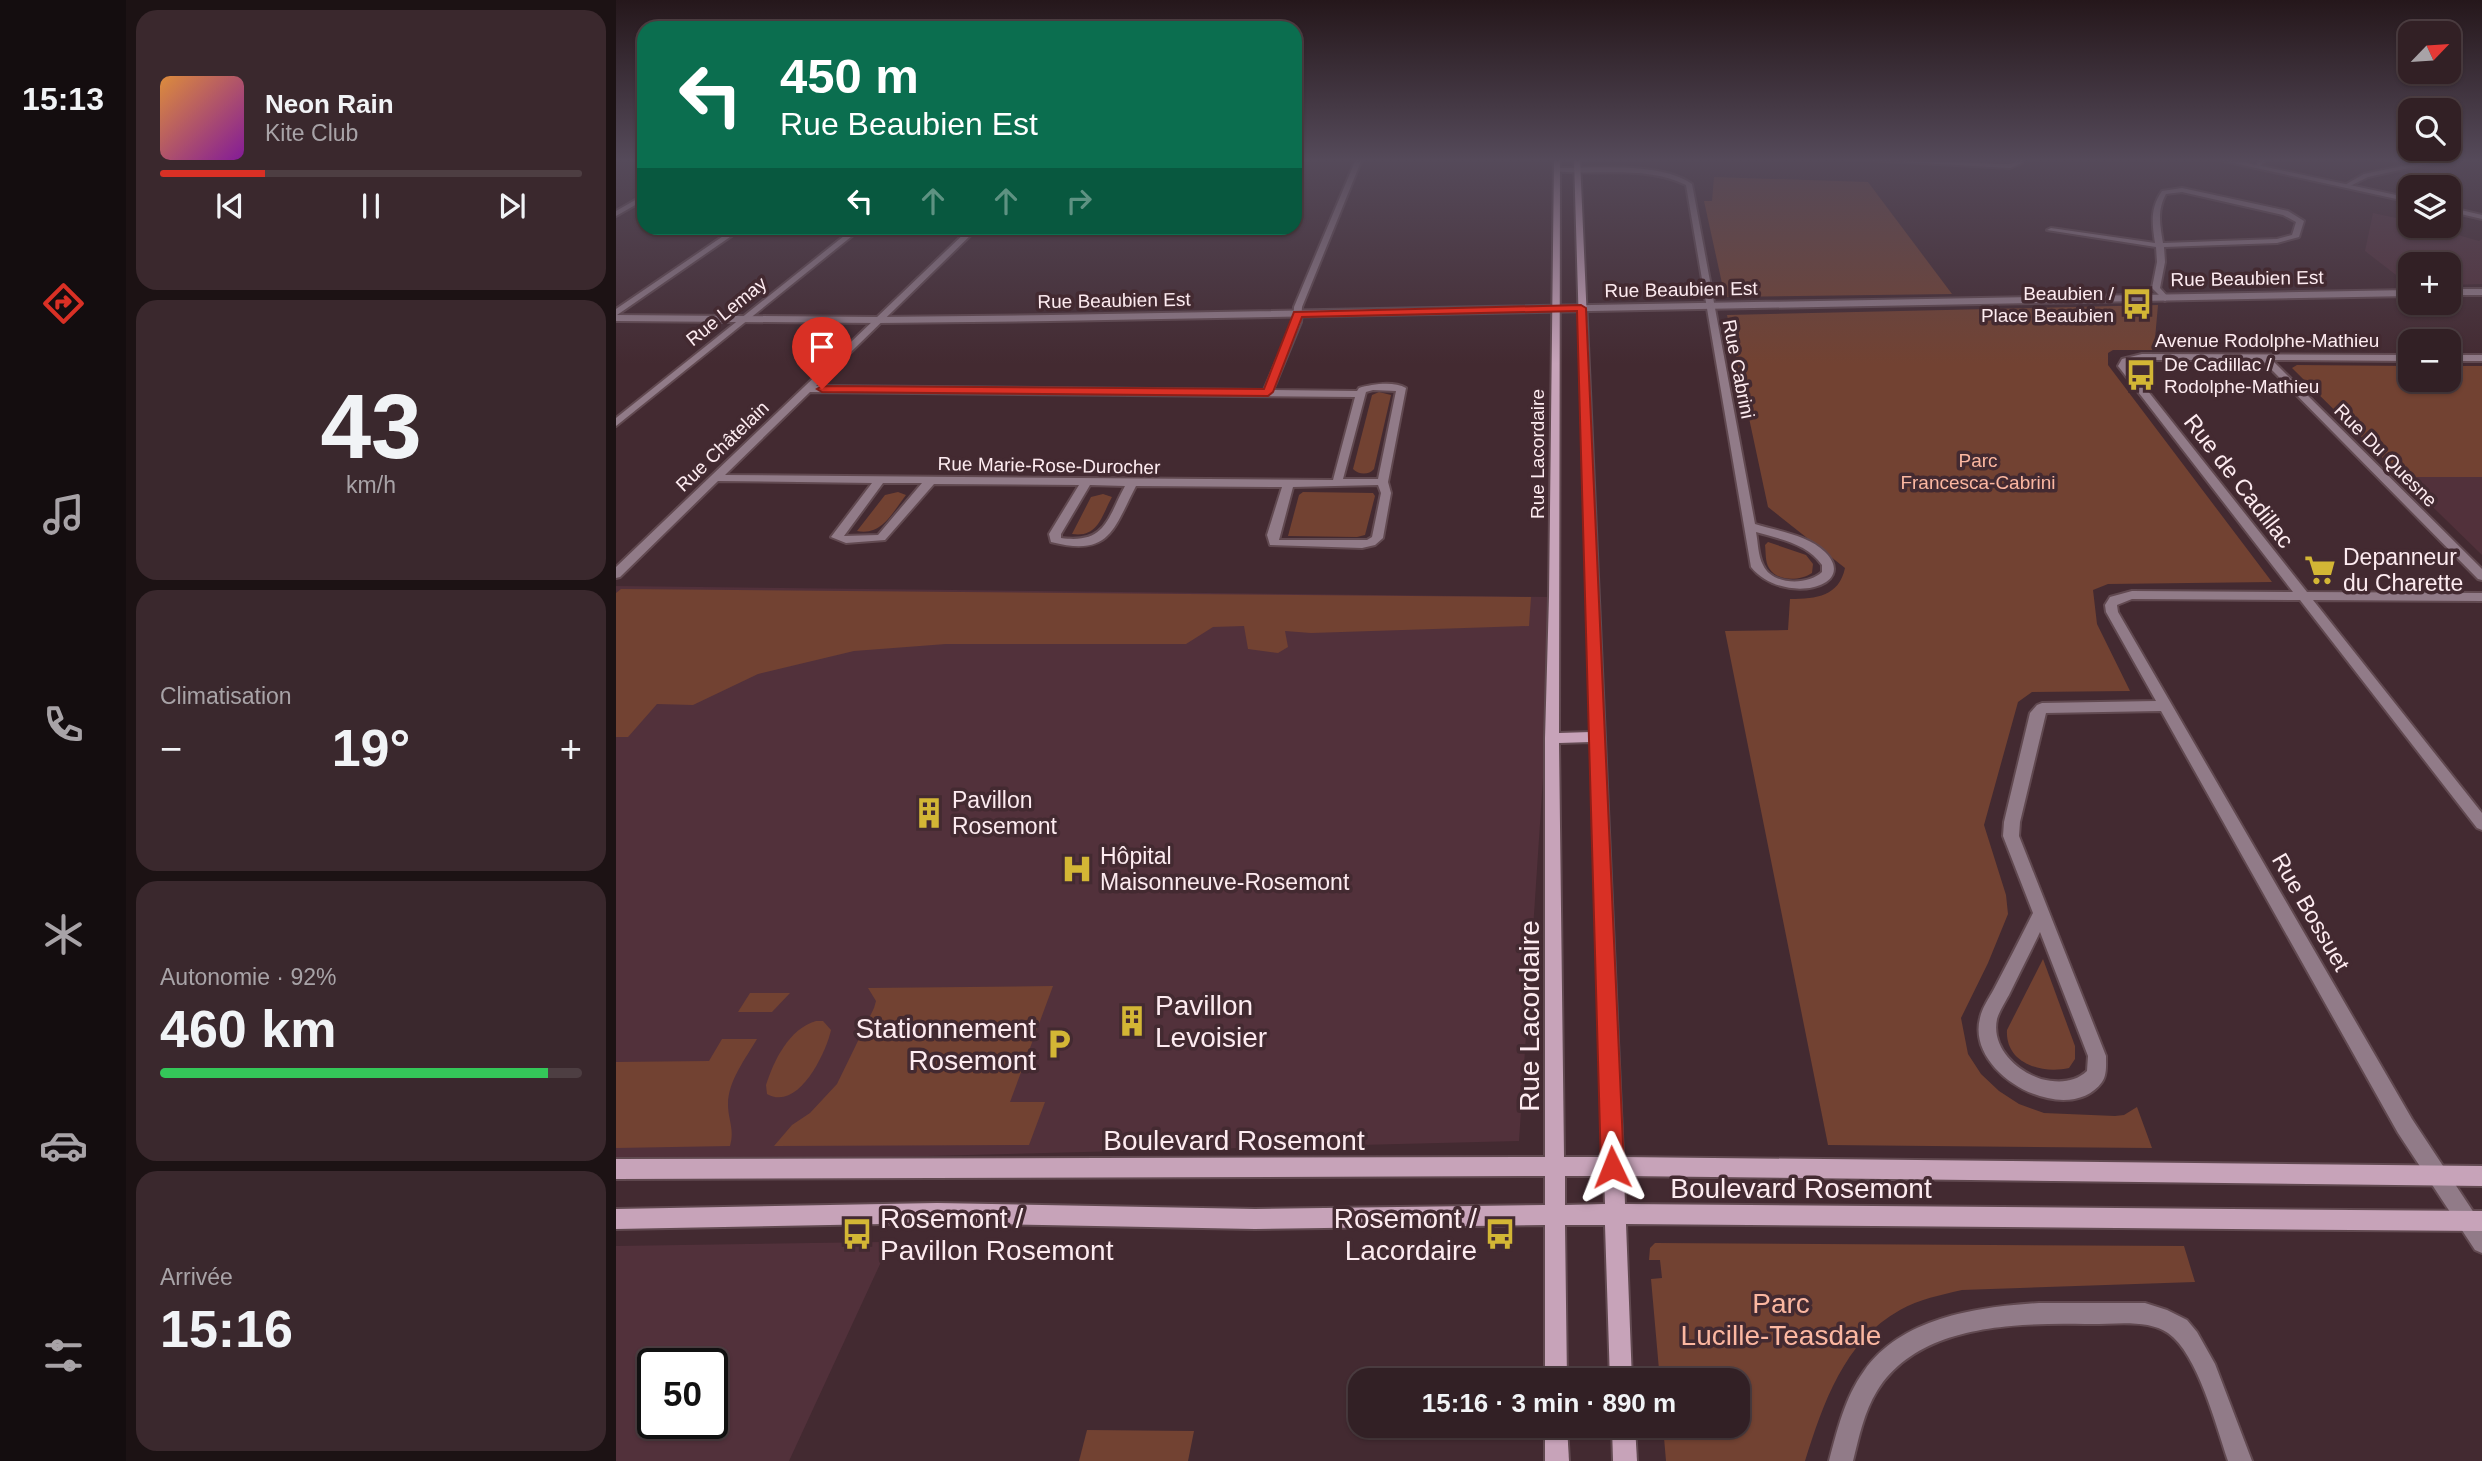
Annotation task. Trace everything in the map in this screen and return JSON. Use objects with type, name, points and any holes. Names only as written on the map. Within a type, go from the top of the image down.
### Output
[{"type":"main road","name":"Rue Lacordaire","points":[[1556,1368],[1552,738],[1557,227]]},
{"type":"main road","points":[[1579,227],[1621,1368]]},
{"type":"main road","points":[[1552,738],[1596,737]]},
{"type":"main road","name":"Boulevard Rosemont","points":[[616,1169],[1746,1166],[2482,1176]]},
{"type":"main road","name":"Boulevard Rosemont","points":[[616,1219],[937,1213],[1255,1219],[1615,1215],[2475,1221]]},
{"type":"main road","points":[[1556,1438],[1557,1461]]},
{"type":"main road","points":[[1624,1438],[1625,1461]]},
{"type":"street","points":[[1268,392],[1297,323],[1297,314],[1332,227]]},
{"type":"street","name":"Rue Cabrini","points":[[1696,227],[1757,567],[1770,580],[1782,585],[1807,586],[1825,578],[1827,563],[1815,550],[1751,526]]},
{"type":"street","points":[[2156,227],[2162,256],[2156,288],[2165,298]]},
{"type":"street","points":[[2051,230],[2159,245],[2289,240],[2295,237],[2298,227]]},
{"type":"street","points":[[616,315],[729,235]]},
{"type":"street","name":"Rue Lemay","points":[[616,423],[849,235]]},
{"type":"street","name":"Rue Châtelain","points":[[616,574],[967,235]]},
{"type":"street","points":[[2461,292],[2481,293]]},
{"type":"street","name":"Rue Beaubien Est","points":[[616,315],[878,320],[2398,293]]},
{"type":"street","name":"Avenue Rodolphe-Mathieu","points":[[2124,360],[2142,357],[2398,358]]},
{"type":"street","points":[[2270,358],[2482,563]]},
{"type":"street","name":"Rue Du Quesne","points":[[2270,358],[2482,576]]},
{"type":"street","points":[[2461,358],[2482,358]]},
{"type":"street","name":"Rue de Cadillac","points":[[2124,360],[2126,372],[2482,824]]},
{"type":"street","points":[[1288,484],[1273,535],[1274,542],[1362,545],[1377,538],[1386,493],[1383,482],[1401,388],[1366,388],[1360,394],[1337,483]]},
{"type":"street","points":[[806,389],[1360,394]]},
{"type":"street","name":"Rue Marie-Rose-Durocher","points":[[714,478],[1086,483],[1383,482]]},
{"type":"street","points":[[880,480],[837,537],[846,540],[881,538],[930,481]]},
{"type":"street","points":[[1086,483],[1055,534],[1055,540],[1090,542],[1100,539],[1106,533],[1132,483]]},
{"type":"street","name":"Rue Bossuet","points":[[2302,596],[2132,595],[2114,600],[2111,605],[2112,612],[2165,706],[2405,1126],[2437,1175],[2475,1221],[2482,1243]]},
{"type":"street","points":[[2302,596],[2482,597]]},
{"type":"street","points":[[2041,914],[1988,1019],[1987,1037],[1995,1057],[2017,1078],[2040,1088],[2077,1090],[2097,1078],[2099,1067],[2041,914],[2012,844],[2011,829],[2037,713],[2050,706],[2165,706]]},
{"type":"street","points":[[1841,1461],[1858,1409],[1876,1373],[1905,1347],[1936,1332],[1967,1321],[2001,1316],[2145,1314],[2167,1320],[2178,1327],[2201,1358],[2240,1461]]},
{"type":"shaded area","points":[[2370,227],[2398,227],[2398,238],[2461,236],[2479,241],[2482,239],[2482,284],[2461,285],[2461,252],[2398,252],[2398,276],[2365,251]]},
{"type":"shaded area","points":[[2402,477],[2482,477],[2482,555]]},
{"type":"shaded area","name":"Hôpital Maisonneuve-Rosemont","points":[[616,586],[1555,597],[1519,1141],[616,1164]]},
{"type":"shaded area","points":[[885,1244],[887,1249],[789,1461],[616,1461],[616,1246]]},
{"type":"green space","points":[[1710,227],[1902,227],[1952,294],[1725,297]]},
{"type":"green space","name":"Parc Francesca-Cabrini","points":[[2158,305],[2154,350],[2113,350],[2108,353],[2108,365],[2272,582],[2108,584],[2093,590],[2097,624],[2130,691],[2032,692],[2018,702],[1984,825],[2006,895],[2008,914],[1961,1018],[1968,1054],[1981,1074],[1999,1091],[2019,1104],[2044,1113],[2115,1116],[2124,1115],[2137,1107],[2152,1148],[1828,1145],[1725,631],[1788,630],[1790,599],[1825,594],[1838,585],[1845,568],[1768,507],[1727,315]]},
{"type":"green space","points":[[2297,365],[2398,366],[2398,392],[2461,392],[2461,366],[2482,366],[2482,477],[2402,477],[2292,368]]},
{"type":"green space","points":[[1379,392],[1391,395],[1374,469],[1361,473],[1353,469],[1372,395]]},
{"type":"green space","points":[[898,492],[906,495],[886,522],[873,530],[857,531],[885,495]]},
{"type":"green space","points":[[1303,492],[1373,493],[1375,496],[1365,535],[1288,536],[1299,495]]},
{"type":"green space","points":[[1103,494],[1112,497],[1098,524],[1088,533],[1072,534],[1091,497]]},
{"type":"green space","points":[[1768,542],[1806,555],[1813,564],[1812,573],[1801,578],[1777,576],[1766,560],[1765,545]]},
{"type":"green space","points":[[621,589],[1531,597],[1529,626],[1311,633],[1285,631],[1288,647],[1278,653],[1248,649],[1244,626],[1213,627],[1186,644],[946,644],[854,651],[758,674],[693,705],[657,704],[628,737],[616,737],[616,593]]},
{"type":"green space","points":[[2043,959],[2075,1046],[2075,1059],[2069,1068],[2037,1068],[2027,1064],[2012,1051],[2008,1042],[2007,1030]]},
{"type":"green space","points":[[1053,986],[1010,1102],[1045,1102],[1029,1145],[774,1146],[792,1125],[810,1113],[837,1084],[874,1008],[876,1001],[868,988]]},
{"type":"green space","points":[[750,993],[790,993],[772,1012],[738,1012]]},
{"type":"green space","points":[[823,1021],[831,1030],[817,1065],[809,1077],[800,1088],[789,1095],[778,1097],[767,1094],[769,1075],[790,1038],[806,1025]]},
{"type":"green space","points":[[722,1039],[757,1039],[731,1087],[728,1110],[732,1135],[730,1146],[616,1148],[616,1062],[709,1061]]},
{"type":"green space","name":"Parc Lucille-Teasdale","points":[[1655,1243],[2184,1246],[2195,1282],[1962,1290],[1922,1300],[1907,1306],[1881,1323],[1850,1356],[1828,1396],[1805,1461],[1666,1461],[1664,1438],[1750,1438],[1750,1368],[1659,1368],[1651,1279],[1662,1278],[1660,1260],[1649,1260],[1650,1248]]},
{"type":"green space","points":[[1087,1430],[1194,1431],[1188,1461],[1079,1461]]},
{"type":"place","name":"Beaubien / Place Beaubien","points":[[2137,304]]},
{"type":"place","name":"De Cadillac / Rodolphe-Mathieu","points":[[2141,375]]},
{"type":"place","name":"Depanneur du Charette","points":[[2320,570]]},
{"type":"place","name":"Pavillon Rosemont","points":[[929,813]]},
{"type":"place","name":"Hôpital Maisonneuve-Rosemont","points":[[1077,869]]},
{"type":"place","name":"Pavillon Levoisier","points":[[1132,1021]]},
{"type":"place","name":"Stationnement Rosemont","points":[[1059,1044]]},
{"type":"place","name":"Rosemont / Pavillon Rosemont","points":[[857,1234]]},
{"type":"place","name":"Rosemont / Lacordaire","points":[[1500,1234]]},
{"type":"route","points":[[822,389],[1268,392],[1297,323],[1297,314],[1581,308],[1612,1167]]}]
